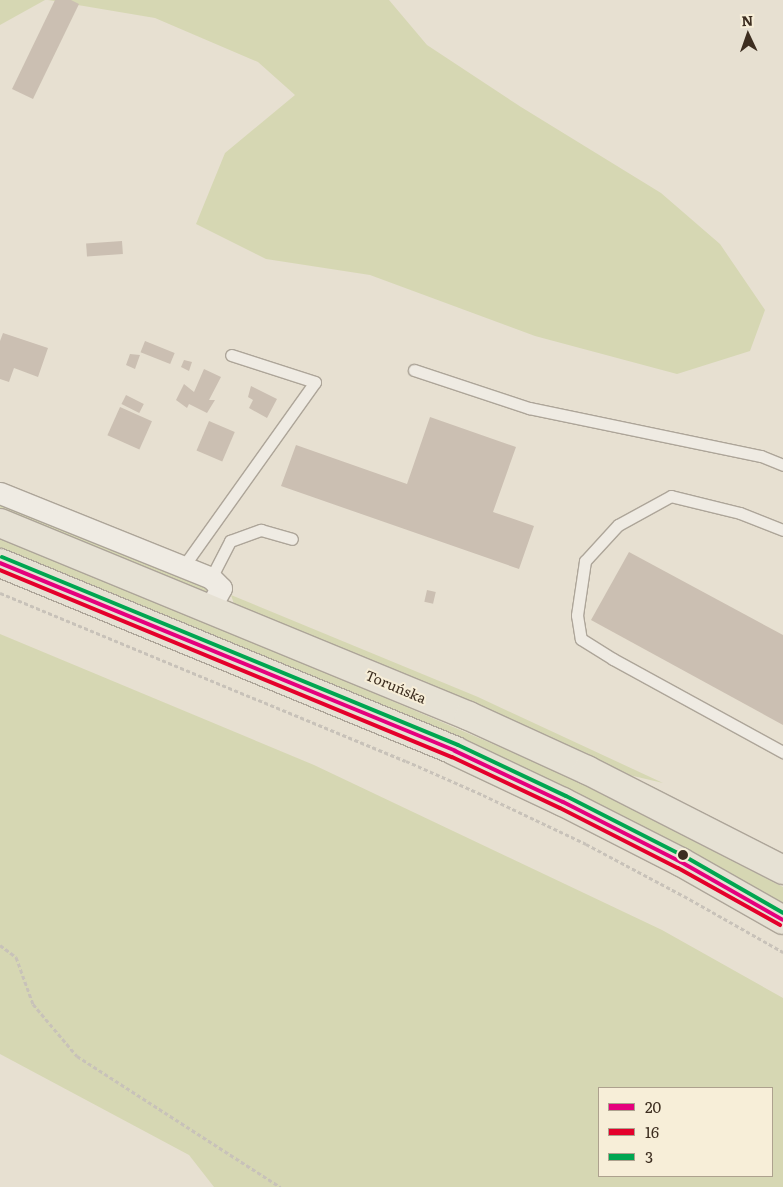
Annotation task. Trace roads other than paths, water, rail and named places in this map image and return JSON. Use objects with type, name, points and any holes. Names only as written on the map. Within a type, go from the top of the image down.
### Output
[{"type":"main road","name":"Toruńska","points":[[0,523],[469,716],[587,770],[783,870]]},
{"type":"main road","points":[[0,563],[455,751],[563,802],[682,862],[783,920]]},
{"type":"street","points":[[0,493],[211,578],[221,588],[210,610]]},
{"type":"lane","points":[[183,567],[315,382],[232,355]]},
{"type":"lane","points":[[414,370],[530,408],[761,456],[783,465]]},
{"type":"lane","points":[[783,530],[740,513],[671,496],[618,524],[585,561],[576,615],[581,639],[613,659],[783,752]]},
{"type":"lane","points":[[211,578],[230,542],[261,530],[292,539]]}]
